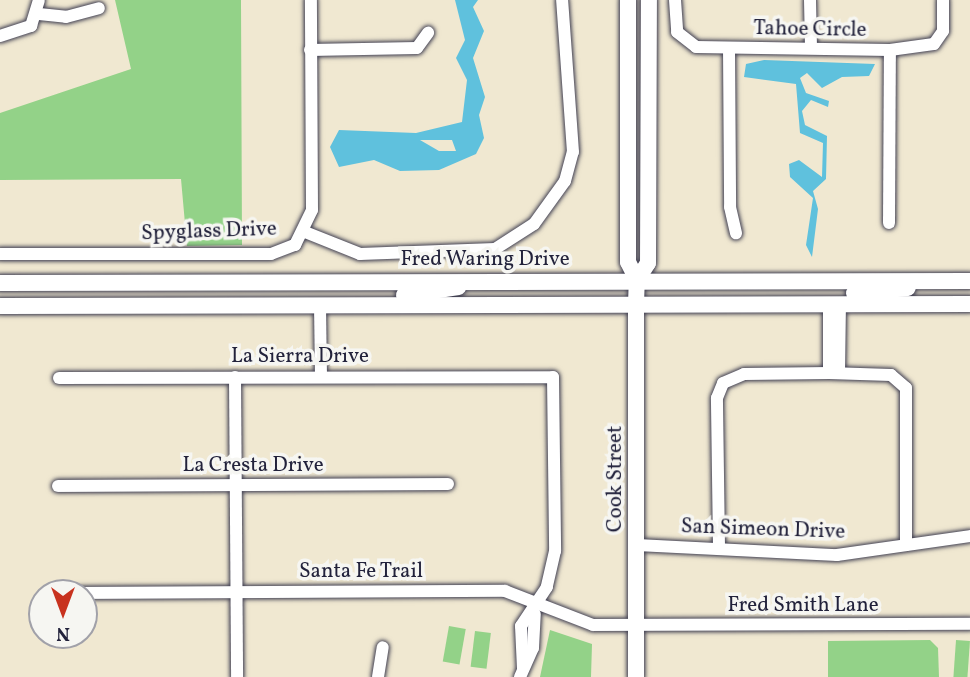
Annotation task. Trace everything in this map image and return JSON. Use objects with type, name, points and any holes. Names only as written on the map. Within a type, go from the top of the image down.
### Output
[{"type":"main road","name":"Cook Street","points":[[628,0],[628,262],[637,280],[636,677]]},
{"type":"main road","name":"Cook Street","points":[[637,280],[648,263],[649,0]]},
{"type":"main road","points":[[320,305],[330,295],[421,295],[488,281]]},
{"type":"main road","points":[[834,303],[838,294],[898,291],[933,281]]},
{"type":"main road","name":"Fred Waring Drive","points":[[0,283],[970,281]]},
{"type":"main road","points":[[0,306],[967,302]]},
{"type":"street","points":[[0,36],[31,26],[39,14],[39,0]]},
{"type":"street","name":"Spyglass Drive","points":[[0,254],[271,254],[295,245],[304,232],[312,210],[311,0]]},
{"type":"street","points":[[304,232],[360,254],[481,250],[495,249],[534,224],[565,181],[573,152],[562,0]]},
{"type":"street","name":"Tahoe Circle","points":[[675,0],[675,26],[683,41],[729,48],[890,50],[934,44],[943,31],[943,0]]},
{"type":"street","points":[[810,0],[811,48]]},
{"type":"street","points":[[39,14],[66,17],[99,8]]},
{"type":"street","points":[[310,50],[417,48],[428,33]]},
{"type":"street","points":[[729,48],[730,207],[736,233]]},
{"type":"street","points":[[889,223],[890,50]]},
{"type":"street","points":[[834,303],[834,373]]},
{"type":"street","points":[[320,305],[321,376]]},
{"type":"street","points":[[719,547],[718,398],[723,383],[744,374],[834,373],[891,375],[906,388],[906,545]]},
{"type":"street","points":[[235,377],[237,677]]},
{"type":"street","name":"La Sierra Drive","points":[[59,378],[553,377],[555,551],[537,606]]},
{"type":"street","name":"La Cresta Drive","points":[[58,486],[449,484]]},
{"type":"street","name":"San Simeon Drive","points":[[637,545],[837,555],[970,536]]},
{"type":"street","name":"Santa Fe Trail","points":[[98,593],[505,591],[524,594],[537,606],[593,625],[636,626]]},
{"type":"street","points":[[521,667],[521,626],[537,606]]},
{"type":"street","points":[[521,667],[533,648],[537,606]]},
{"type":"street","name":"Fred Smith Lane","points":[[636,626],[970,624]]},
{"type":"street","points":[[378,677],[383,648]]},
{"type":"green space","points":[[115,0],[241,0],[242,245],[187,246],[181,179],[0,180],[0,113],[131,69]]},
{"type":"green space","points":[[449,626],[466,629],[459,664],[443,661]]},
{"type":"green space","points":[[550,630],[592,644],[591,677],[540,677]]},
{"type":"green space","points":[[475,631],[491,633],[486,669],[471,667]]},
{"type":"green space","points":[[930,640],[938,648],[939,677],[828,677],[828,641]]},
{"type":"green space","points":[[956,640],[970,641],[967,677],[953,677]]},
{"type":"water","points":[[455,0],[478,0],[473,7],[484,31],[473,58],[485,97],[479,115],[484,138],[476,154],[439,170],[400,171],[374,160],[339,167],[330,147],[339,130],[416,133],[462,122],[467,80],[456,58],[465,40]],"holes":[[[420,140],[452,140],[456,151],[439,151]]]},
{"type":"water","points":[[764,60],[875,64],[869,76],[842,77],[822,88],[807,73],[800,78],[806,93],[829,101],[828,107],[811,100],[802,111],[805,125],[827,136],[826,179],[813,191],[818,209],[812,257],[806,245],[813,198],[790,177],[789,164],[799,160],[822,177],[823,143],[800,133],[796,84],[744,77],[746,64]]}]
